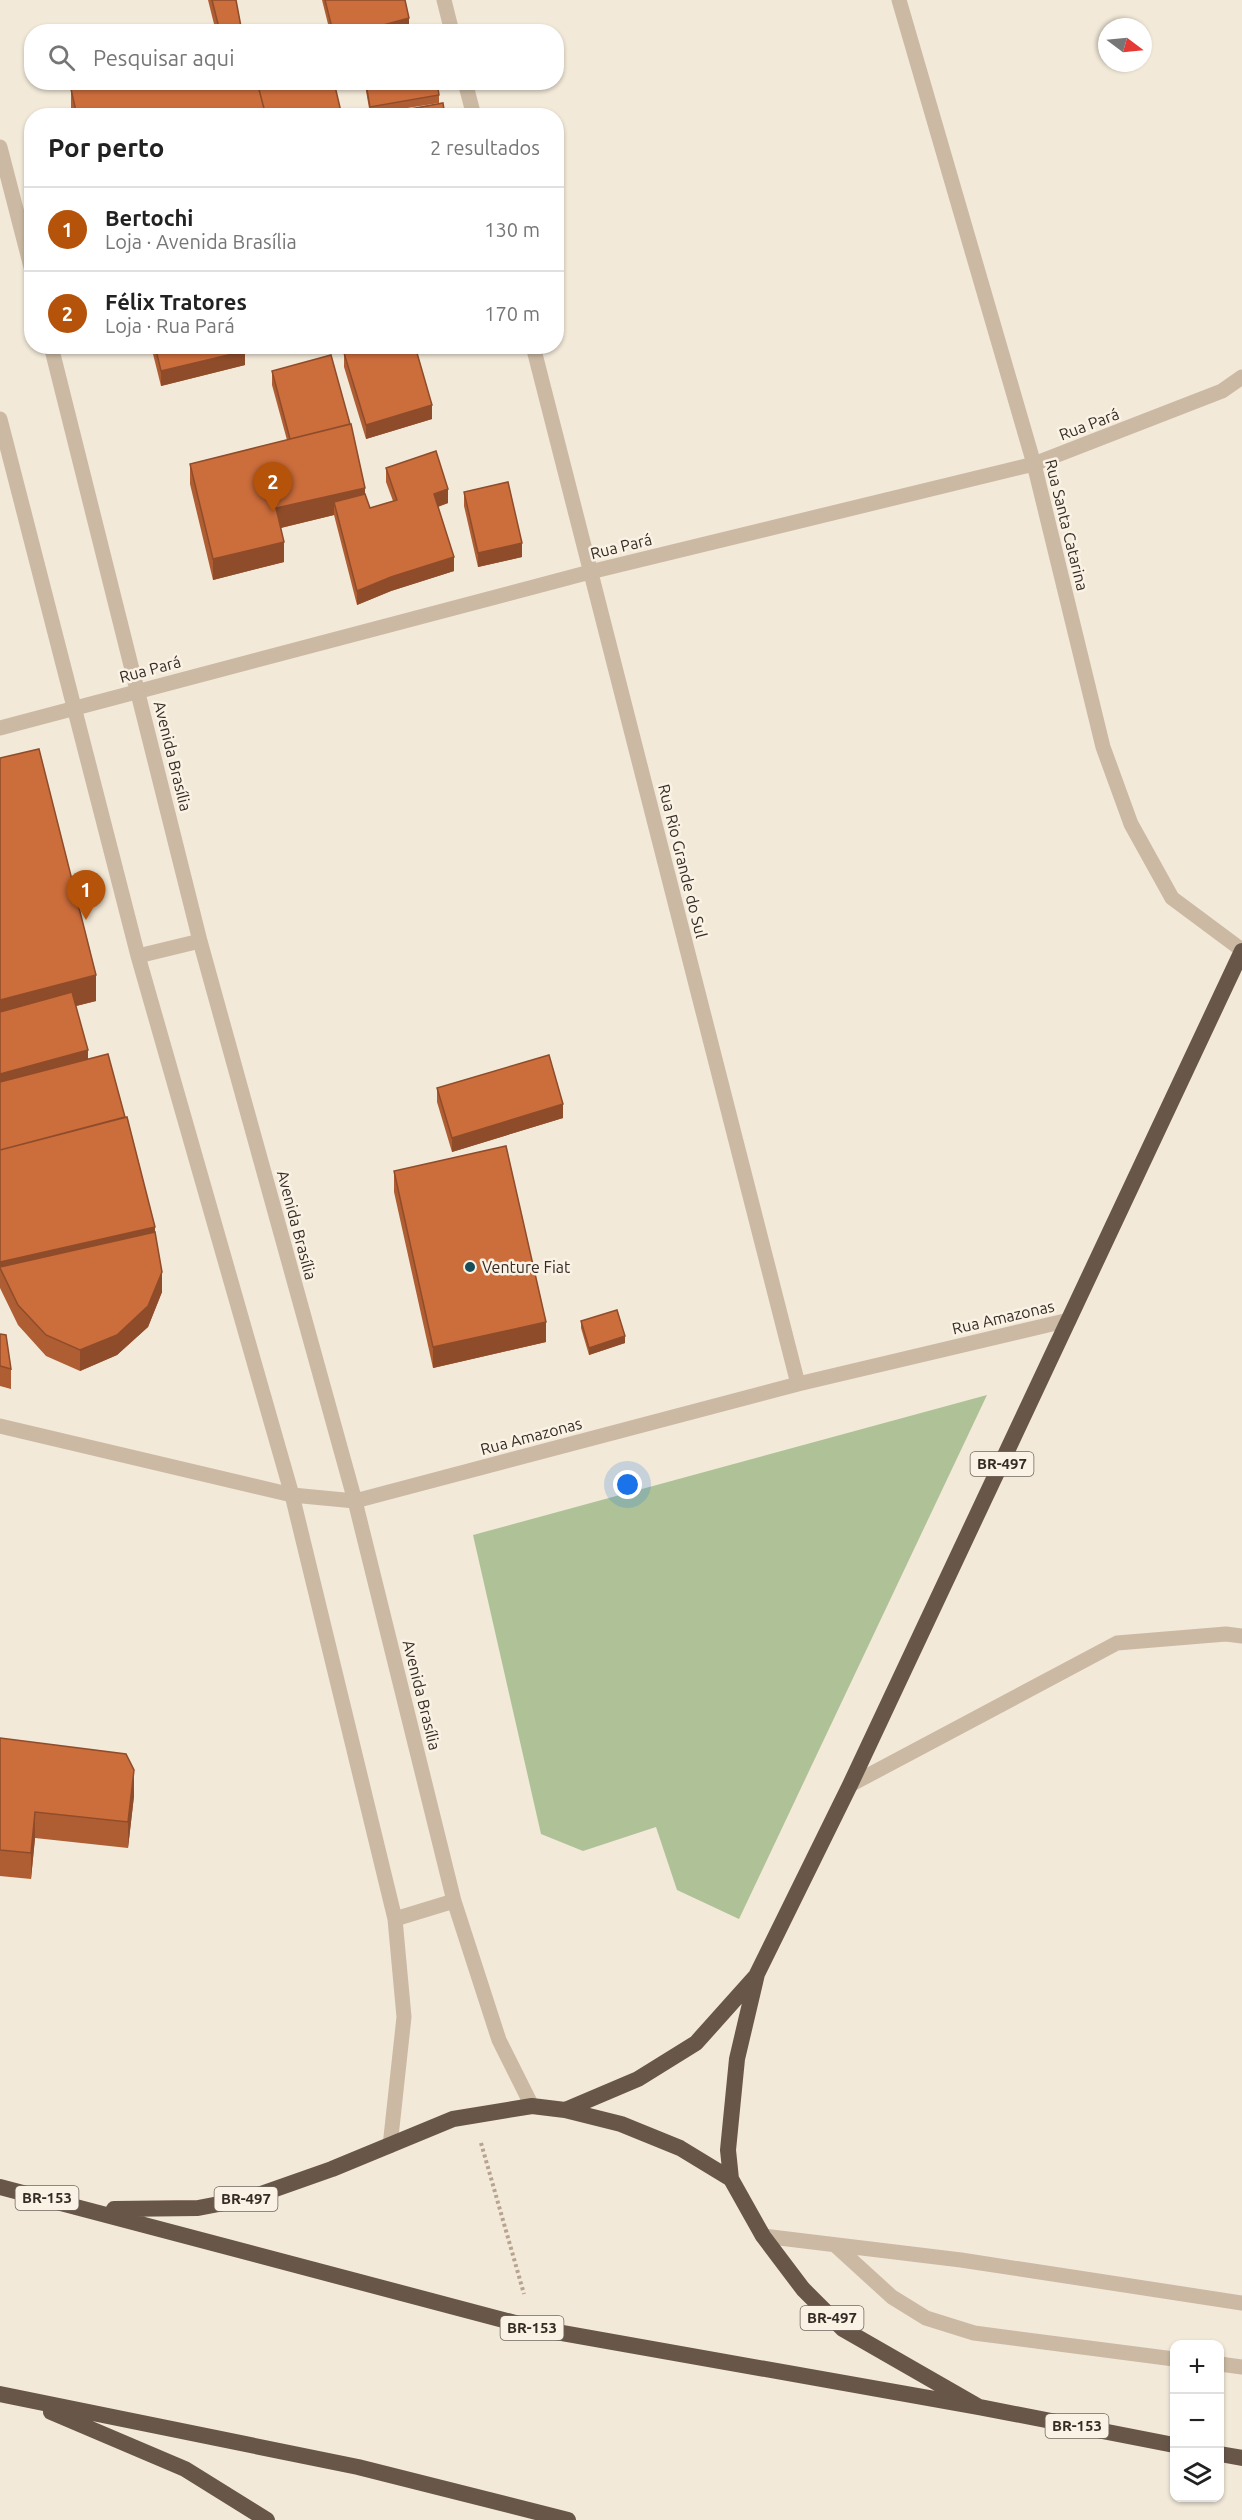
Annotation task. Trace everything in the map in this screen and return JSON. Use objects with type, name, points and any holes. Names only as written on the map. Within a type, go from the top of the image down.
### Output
[{"type":"highway","name":"BR-497","points":[[979,2407],[843,2329],[803,2289],[763,2236],[731,2180],[728,2150],[737,2059],[758,1974],[1070,1320],[1242,951]]},
{"type":"highway","name":"BR-497","points":[[565,2110],[638,2079],[696,2043],[758,1974]]},
{"type":"highway","name":"BR-497","points":[[94,2210],[198,2208],[250,2198],[390,2146],[453,2119],[532,2106]]},
{"type":"highway","points":[[532,2106],[565,2110],[621,2124],[680,2148],[731,2180]]},
{"type":"highway","name":"BR-153","points":[[0,2187],[534,2328],[979,2407],[1170,2444]]},
{"type":"highway","points":[[0,2394],[358,2467],[568,2520]]},
{"type":"highway","points":[[17,2398],[185,2469],[267,2520]]},
{"type":"highway","points":[[1224,2455],[1242,2458]]},
{"type":"street","points":[[444,0],[450,24]]},
{"type":"street","name":"Rua Santa Catarina","points":[[899,0],[1034,464],[1102,747],[1131,824],[1173,898],[1242,951]]},
{"type":"street","points":[[467,90],[472,108]]},
{"type":"street","points":[[0,147],[24,240]]},
{"type":"street","name":"Avenida Brasília","points":[[53,354],[200,941],[355,1502],[454,1901],[500,2040],[532,2106]]},
{"type":"street","name":"Rua Rio Grande do Sul","points":[[535,354],[798,1384]]},
{"type":"street","name":"Rua Pará","points":[[0,728],[590,572],[1034,464],[1222,392],[1242,377]]},
{"type":"street","points":[[0,420],[138,956],[292,1495],[396,1918],[404,2017],[390,2146]]},
{"type":"street","points":[[138,956],[200,941]]},
{"type":"street","name":"Rua Amazonas","points":[[0,1426],[292,1495],[355,1502],[798,1384],[1070,1320]]},
{"type":"street","points":[[850,1785],[1117,1643],[1226,1634],[1242,1636]]},
{"type":"street","points":[[396,1918],[454,1901]]},
{"type":"street","points":[[763,2236],[961,2260],[1242,2303]]},
{"type":"street","points":[[836,2246],[892,2297],[926,2318],[974,2333],[1170,2358]]},
{"type":"street","points":[[1224,2365],[1242,2367]]},
{"type":"path","points":[[474,2116],[534,2328]]},
{"type":"green space","points":[[987,1395],[739,1919],[677,1890],[656,1827],[583,1851],[541,1834],[473,1535]]},
{"type":"building","points":[[212,0],[236,0],[240,24],[218,24]]},
{"type":"building","points":[[325,0],[405,0],[409,18],[387,24],[331,24]]},
{"type":"building","points":[[71,90],[259,90],[264,108],[75,108]]},
{"type":"building","points":[[259,90],[336,90],[340,108],[264,108]]},
{"type":"building","points":[[367,90],[438,90],[439,95],[370,107]]},
{"type":"building","points":[[443,103],[444,108],[416,108]]},
{"type":"building","points":[[157,354],[232,354],[161,371]]},
{"type":"building","points":[[344,354],[417,354],[432,405],[366,425]]},
{"type":"building","points":[[331,355],[350,424],[290,439],[272,371]]},
{"type":"building","points":[[351,424],[365,488],[276,508],[284,542],[213,559],[190,464]]},
{"type":"building","points":[[436,451],[448,489],[434,494],[454,557],[391,577],[357,591],[334,502],[365,494],[370,508],[397,500],[386,468]]},
{"type":"building","points":[[508,482],[522,543],[478,553],[464,492]]},
{"type":"building","points":[[39,749],[96,975],[0,1000],[0,758]]},
{"type":"building","points":[[72,992],[88,1050],[0,1074],[0,1012]]},
{"type":"building","points":[[108,1054],[125,1117],[0,1150],[0,1082]]},
{"type":"building","points":[[549,1055],[563,1104],[452,1138],[437,1088]]},
{"type":"building","points":[[127,1117],[155,1227],[0,1262],[0,1150]]},
{"type":"building","name":"Venture Fiat","points":[[506,1146],[546,1322],[433,1347],[394,1171]]},
{"type":"building","points":[[155,1232],[162,1272],[148,1306],[117,1335],[80,1350],[46,1335],[18,1305],[0,1268],[0,1267]]},
{"type":"building","points":[[617,1310],[625,1336],[589,1348],[581,1321]]},
{"type":"building","points":[[0,1334],[6,1335],[11,1369],[0,1366]]},
{"type":"building","points":[[0,1738],[126,1754],[134,1770],[128,1822],[35,1812],[31,1853],[0,1850]]},
{"type":"place","name":"Félix Tratores","points":[[273,512]]},
{"type":"place","name":"Bertochi","points":[[86,920]]},
{"type":"place","name":"Venture Fiat","points":[[470,1267]]}]
